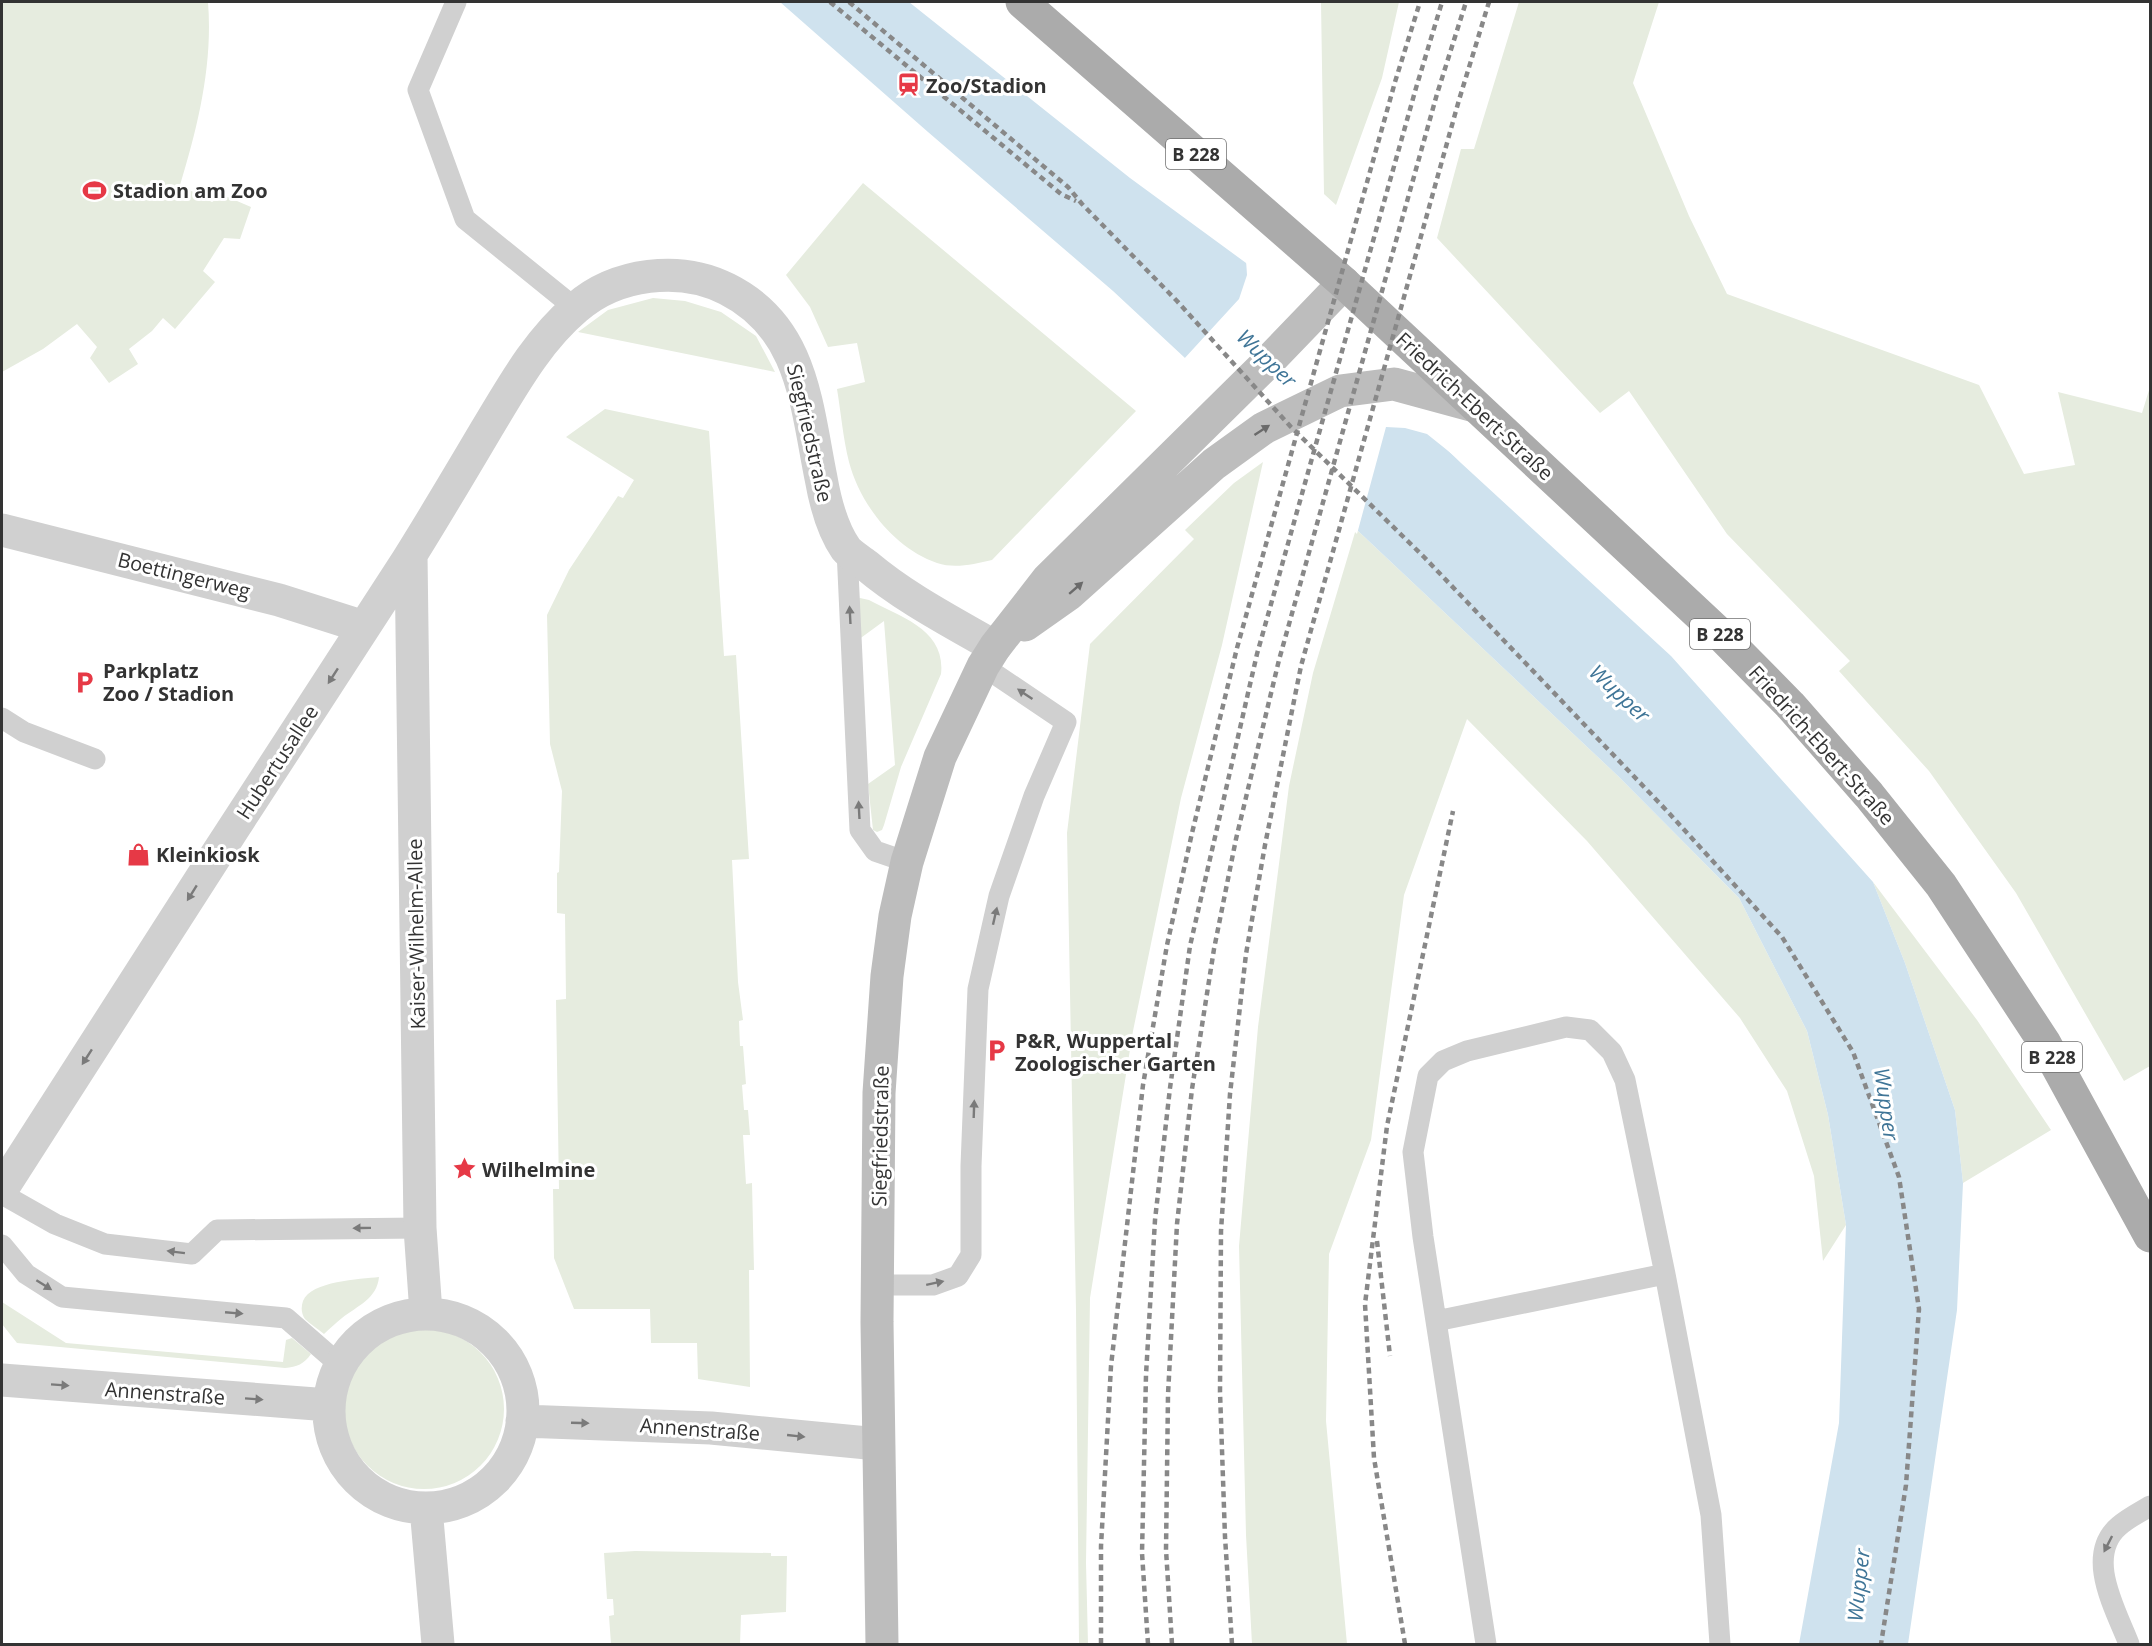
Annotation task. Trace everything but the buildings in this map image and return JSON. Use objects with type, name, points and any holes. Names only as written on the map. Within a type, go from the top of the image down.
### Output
[{"type":"main road","name":"B 228","points":[[1022,2],[1344,283]]},
{"type":"main road","name":"Friedrich-Ebert-Straße","points":[[1344,283],[1721,635],[1790,705],[1869,795],[1941,885],[2044,1042],[2151,1236]]},
{"type":"street","name":"Siegfriedstraße","points":[[551,333],[575,308],[612,285],[634,279],[685,276],[710,281],[754,306],[772,323],[790,349],[803,386],[827,509],[847,550],[893,588],[989,657]]},
{"type":"street","name":"Siegfriedstraße","points":[[882,1644],[877,1285],[879,1093],[886,988],[895,916],[907,862],[940,757],[989,657],[1048,579],[1344,283]]},
{"type":"street","name":"Hubertusallee","points":[[2,1189],[411,555],[522,370],[551,333]]},
{"type":"street","name":"Siegfriedstraße","points":[[989,657],[1069,594],[1214,464],[1264,428],[1340,391],[1394,384],[1475,406]]},
{"type":"street","name":"Boettingerweg","points":[[2,530],[279,600],[364,627]]},
{"type":"street","name":"Kaiser-Wilhelm-Allee","points":[[411,555],[420,1228],[426,1313]]},
{"type":"street","points":[[426,1313],[443,1315],[466,1323],[487,1335],[498,1346],[508,1359],[520,1389],[522,1421],[512,1455],[491,1483],[460,1501],[426,1508],[391,1502],[361,1483],[349,1471],[333,1440],[329,1423],[329,1405],[330,1391],[340,1365],[350,1350],[376,1327],[401,1317],[426,1313]]},
{"type":"street","name":"Annenstraße","points":[[2,1380],[329,1405]]},
{"type":"street","name":"Annenstraße","points":[[522,1421],[711,1428],[878,1444]]},
{"type":"street","points":[[426,1508],[438,1644]]},
{"type":"lane","points":[[456,2],[418,90],[465,219],[575,308]]},
{"type":"lane","points":[[847,550],[860,830],[875,851],[907,862]]},
{"type":"lane","points":[[877,1285],[933,1285],[958,1276],[970,1255],[978,989],[999,896],[1034,796],[1066,722],[989,657]]},
{"type":"lane","points":[[2,718],[24,732],[95,759]]},
{"type":"lane","points":[[1486,1644],[1423,1237],[1413,1152],[1428,1076],[1443,1061],[1467,1051],[1566,1027],[1590,1030],[1612,1052],[1625,1080],[1711,1515],[1720,1644]]},
{"type":"lane","points":[[2,1194],[55,1224],[105,1244],[192,1254],[217,1230],[420,1228]]},
{"type":"lane","points":[[2,1245],[26,1274],[62,1297],[286,1318],[340,1365]]},
{"type":"lane","points":[[1436,1321],[1665,1274]]},
{"type":"lane","points":[[2129,1644],[2104,1578],[2102,1556],[2117,1527],[2151,1506]]},
{"type":"shaded area","name":"Stadion am Zoo","points":[[2,2],[208,2],[208,48],[203,95],[180,185],[212,202],[223,195],[251,207],[240,239],[224,238],[203,271],[215,282],[175,329],[163,318],[152,331],[129,349],[138,364],[109,383],[90,358],[97,347],[77,324],[43,349],[2,372]]},
{"type":"shaded area","points":[[1321,2],[1399,2],[1382,78],[1336,205],[1324,194]]},
{"type":"shaded area","points":[[1519,2],[1659,2],[1633,83],[1689,216],[1727,294],[1979,385],[2024,474],[2075,465],[2058,392],[2142,413],[2150,387],[2150,1066],[2124,1081],[2016,893],[1929,771],[1839,671],[1850,661],[1727,534],[1629,391],[1600,413],[1437,238],[1461,149],[1474,149]]},
{"type":"shaded area","points":[[863,183],[1136,411],[992,560],[951,566],[921,556],[893,536],[881,523],[854,478],[845,444],[837,389],[865,382],[857,343],[828,347],[810,307],[786,275]]},
{"type":"shaded area","points":[[653,298],[685,301],[721,312],[756,336],[775,372],[578,332],[608,310]]},
{"type":"shaded area","points":[[605,409],[709,431],[724,656],[736,655],[749,859],[732,860],[738,982],[743,1020],[739,1021],[740,1046],[743,1046],[746,1084],[742,1085],[744,1110],[748,1110],[750,1135],[743,1135],[746,1184],[752,1183],[754,1270],[749,1270],[750,1387],[698,1379],[697,1343],[651,1343],[650,1309],[574,1309],[554,1258],[553,1189],[559,1189],[556,1000],[566,999],[565,914],[557,913],[562,791],[550,744],[547,615],[569,570],[618,496],[623,498],[634,480],[566,437]]},
{"type":"shaded area","points":[[1263,462],[1222,645],[1181,798],[1133,1031],[1090,1298],[1086,1563],[1088,1644],[1079,1644],[1076,1310],[1067,833],[1090,644],[1194,539],[1185,530],[1234,483]]},
{"type":"shaded area","points":[[1356,529],[1618,776],[1739,898],[1807,1031],[1828,1115],[1846,1225],[1823,1261],[1814,1176],[1787,1091],[1740,1018],[1587,841],[1467,719],[1404,895],[1371,1140],[1329,1254],[1326,1421],[1347,1644],[1252,1644],[1246,1535],[1239,1246],[1258,1027],[1289,786],[1313,673]]},
{"type":"shaded area","points":[[860,598],[869,600],[919,627],[936,646],[941,659],[941,674],[901,767],[882,830],[877,832],[873,830],[868,784],[895,765],[884,621],[858,640],[855,600]]},
{"type":"shaded area","points":[[1873,882],[1977,1020],[2051,1130],[1963,1183],[1955,1110],[1905,963]]},
{"type":"shaded area","points":[[379,1277],[370,1296],[324,1334],[304,1317],[303,1301],[316,1289],[337,1282]]},
{"type":"shaded area","points":[[2,1302],[66,1343],[283,1362],[286,1340],[292,1338],[311,1354],[300,1364],[285,1368],[17,1343],[2,1324]]},
{"type":"shaded area","points":[[424,1329],[454,1335],[480,1353],[498,1379],[504,1409],[498,1439],[480,1465],[454,1483],[424,1489],[394,1483],[368,1465],[350,1439],[344,1409],[350,1379],[368,1353],[394,1335]]},
{"type":"shaded area","points":[[635,1551],[771,1553],[771,1556],[787,1556],[786,1612],[741,1615],[740,1644],[611,1644],[609,1616],[614,1615],[613,1599],[607,1599],[604,1553]]},
{"type":"water","name":"Wupper","points":[[780,2],[909,2],[1130,178],[1272,282],[1461,463],[1671,656],[1873,882],[1905,963],[1955,1110],[1963,1183],[1957,1310],[1908,1644],[1799,1644],[1839,1423],[1846,1225],[1828,1115],[1807,1031],[1739,898],[1618,776],[1356,529],[1185,358],[1113,291]]},
{"type":"pier","points":[[1246,260],[1274,280],[1458,456],[1457,458],[1427,434],[1405,428],[1386,427],[1357,534],[1183,360],[1239,299],[1247,275]]},
{"type":"railway","points":[[830,2],[1061,194],[1076,201]]},
{"type":"railway","points":[[849,2],[1068,187],[1177,301],[1291,427],[1424,557],[1668,812],[1782,937],[1853,1052],[1899,1177],[1919,1309],[1906,1485],[1881,1644]]},
{"type":"railway","points":[[1101,1644],[1101,1546],[1111,1366],[1143,1085],[1167,945],[1237,648],[1395,82],[1420,2]]},
{"type":"railway","points":[[1148,1644],[1142,1553],[1146,1375],[1155,1220],[1170,1088],[1190,946],[1257,654],[1442,2]]},
{"type":"railway","points":[[1172,1644],[1166,1550],[1168,1395],[1177,1224],[1192,1089],[1214,949],[1236,839],[1279,660],[1437,94],[1466,2]]},
{"type":"railway","points":[[1232,1644],[1225,1537],[1220,1392],[1221,1231],[1230,1094],[1246,954],[1301,666],[1459,100],[1489,2]]},
{"type":"railway","points":[[1405,1644],[1374,1458],[1365,1304],[1387,1126],[1453,811]]},
{"type":"railway","points":[[1377,1241],[1390,1356]]},
{"type":"place","name":"Zoo/Stadion","points":[[908,85]]},
{"type":"place","name":"Stadion am Zoo","points":[[95,190]]},
{"type":"place","name":"Parkplatz Zoo / Stadion","points":[[85,682]]},
{"type":"place","name":"Kleinkiosk","points":[[138,854]]},
{"type":"place","name":"P&R, Wuppertal Zoologischer Garten","points":[[997,1051]]},
{"type":"place","name":"Wilhelmine","points":[[464,1169]]}]
